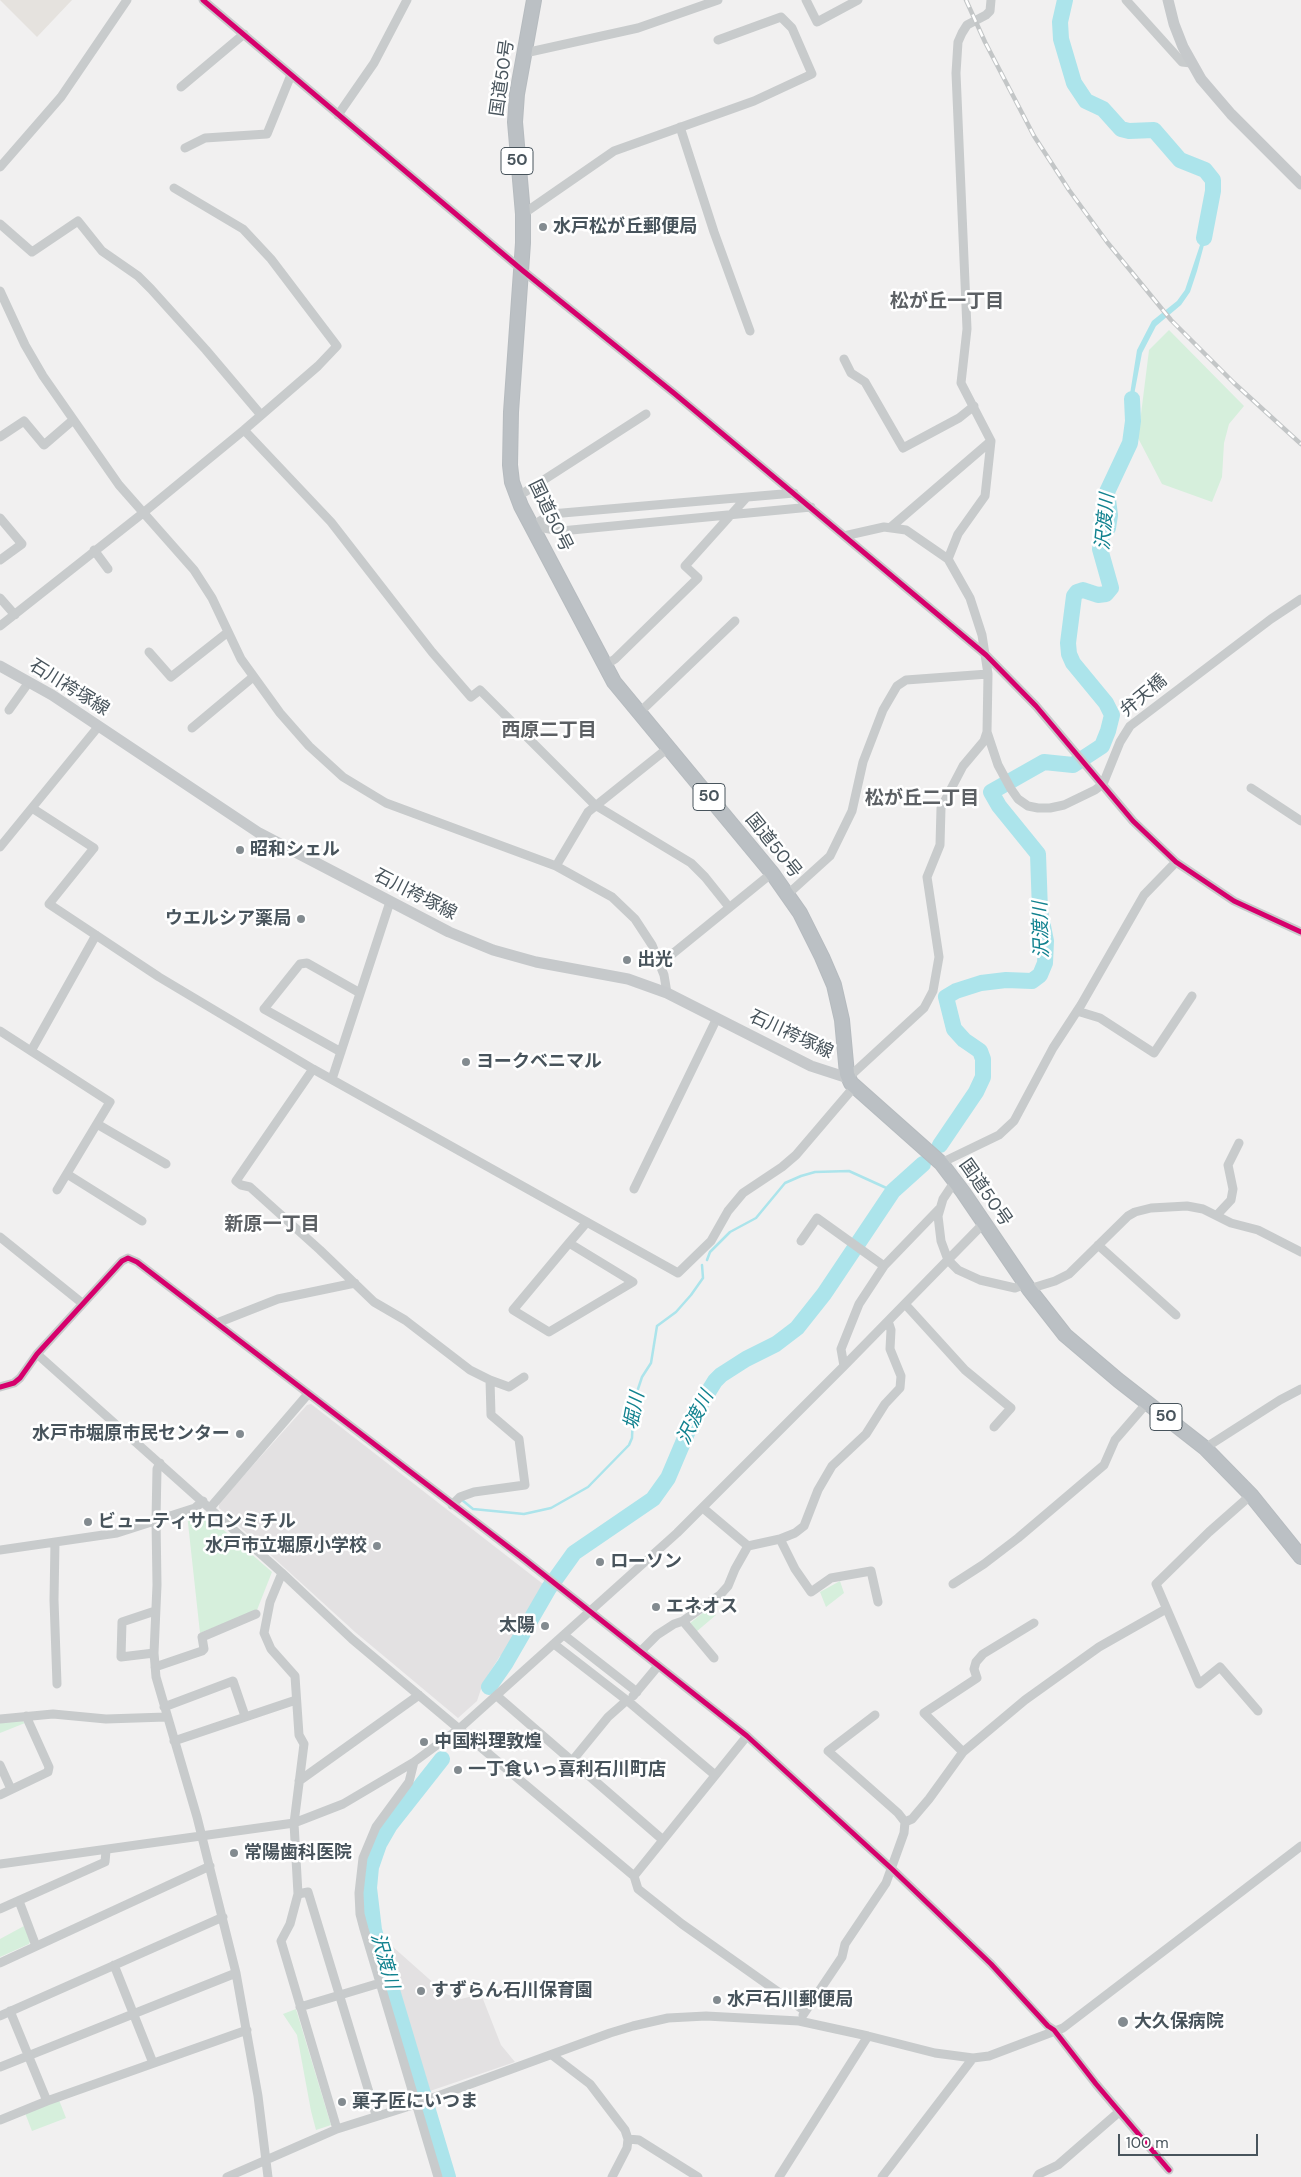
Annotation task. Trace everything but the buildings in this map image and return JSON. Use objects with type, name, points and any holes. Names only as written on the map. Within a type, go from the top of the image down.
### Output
[{"type":"highway","name":"国道50号","points":[[534,0],[515,122],[523,214],[522,270],[509,445],[511,474],[516,494],[604,666],[638,713],[772,873],[788,894],[810,932],[834,985],[842,1020],[851,1083],[941,1163],[1027,1287],[1054,1322],[1085,1354],[1205,1448],[1251,1496],[1301,1557]]},
{"type":"main road","points":[[1168,0],[1174,24],[1191,63],[1213,95],[1301,184]]},
{"type":"main road","name":"石川袴塚線","points":[[0,666],[29,682],[259,833],[449,932],[493,950],[536,962],[628,978],[666,993],[811,1066],[851,1083]]},
{"type":"street","points":[[0,167],[61,97],[126,0]]},
{"type":"street","points":[[203,0],[522,270],[811,507],[986,655],[1009,677],[1059,732],[1146,835],[1176,862],[1234,902],[1301,932]]},
{"type":"street","points":[[338,115],[374,63],[407,0]]},
{"type":"street","points":[[525,53],[638,28],[718,0]]},
{"type":"street","points":[[806,0],[818,22],[858,0]]},
{"type":"street","points":[[948,559],[958,534],[985,496],[991,441],[961,383],[967,329],[956,73],[957,48],[962,33],[967,25],[990,11],[991,0]]},
{"type":"street","points":[[1126,0],[1182,62],[1191,63]]},
{"type":"street","points":[[523,214],[614,151],[754,101],[812,74],[792,28],[781,17],[718,40]]},
{"type":"street","points":[[181,87],[244,34]]},
{"type":"street","points":[[185,148],[205,138],[267,134],[291,75]]},
{"type":"street","points":[[680,127],[714,232],[750,331]]},
{"type":"street","points":[[0,626],[244,430],[318,366],[337,346],[271,259],[244,229],[174,188]]},
{"type":"street","points":[[0,224],[32,252],[78,220],[102,251],[138,276],[163,302],[261,415]]},
{"type":"street","points":[[0,291],[25,344],[43,376],[119,485],[194,570],[212,598],[241,659],[309,746],[332,768],[358,787],[402,810],[556,866],[604,892],[625,908],[648,938],[664,975],[666,993]]},
{"type":"street","points":[[844,359],[851,373],[865,382],[903,448],[959,418],[974,406]]},
{"type":"street","points":[[516,494],[525,492],[646,414]]},
{"type":"street","points":[[0,437],[24,421],[44,445],[73,420]]},
{"type":"street","points":[[244,430],[330,522],[432,652],[471,697],[480,690],[595,805],[691,863],[729,907]]},
{"type":"street","points":[[891,527],[991,441]]},
{"type":"street","points":[[532,526],[551,514],[794,493]]},
{"type":"street","points":[[604,666],[614,659],[698,578],[685,566],[746,498]]},
{"type":"street","points":[[532,526],[561,531],[811,507]]},
{"type":"street","points":[[0,518],[22,544],[0,560]]},
{"type":"street","points":[[32,808],[94,848],[50,904],[160,977],[313,1070],[678,1273],[711,1241],[728,1211],[744,1193],[782,1168],[796,1155],[851,1083],[924,1008],[933,991],[939,957],[927,877],[940,846],[941,808],[963,766],[984,741],[987,732],[988,674],[986,655],[970,598],[948,559],[906,530],[891,527],[844,536]]},
{"type":"street","points":[[94,550],[108,569]]},
{"type":"street","points":[[0,598],[15,615]]},
{"type":"street","name":"弁天橋","points":[[1103,784],[1120,742],[1130,726],[1190,679],[1301,599]]},
{"type":"street","points":[[638,713],[735,621]]},
{"type":"street","points":[[149,652],[171,677],[228,632]]},
{"type":"street","points":[[788,894],[830,856],[837,843],[852,811],[863,762],[883,710],[897,686],[906,680],[988,674]]},
{"type":"street","points":[[192,728],[254,677]]},
{"type":"street","points":[[9,710],[29,682]]},
{"type":"street","points":[[0,847],[98,727]]},
{"type":"street","points":[[987,732],[998,765],[1010,789],[1018,799],[1028,806],[1050,808],[1064,805],[1096,790],[1103,784]]},
{"type":"street","points":[[556,866],[588,812],[668,748]]},
{"type":"street","points":[[1252,788],[1301,821]]},
{"type":"street","points":[[941,1163],[978,1147],[1007,1129],[1022,1110],[1053,1048],[1077,1011],[1144,895],[1176,862]]},
{"type":"street","points":[[660,964],[772,873]]},
{"type":"street","points":[[332,1079],[390,902]]},
{"type":"street","points":[[31,1051],[96,935]]},
{"type":"street","points":[[341,1052],[264,1009],[300,964],[307,962],[360,993]]},
{"type":"street","points":[[1077,1011],[1100,1018],[1154,1053],[1192,996]]},
{"type":"street","points":[[634,1189],[717,1018]]},
{"type":"street","points":[[0,1031],[110,1102],[57,1190]]},
{"type":"street","points":[[313,1070],[236,1180],[241,1185],[250,1187],[374,1302],[405,1320],[470,1370],[509,1387],[524,1377]]},
{"type":"street","points":[[97,1124],[166,1164]]},
{"type":"street","points":[[1217,1216],[1231,1200],[1233,1189],[1228,1165],[1239,1144]]},
{"type":"street","points":[[67,1174],[142,1221]]},
{"type":"street","points":[[844,1366],[841,1349],[859,1304],[884,1266],[939,1209],[955,1181]]},
{"type":"street","points":[[939,1209],[938,1224],[948,1260],[958,1270],[980,1280],[1015,1288],[1055,1281],[1069,1274],[1135,1212],[1166,1207],[1187,1206],[1203,1209],[1231,1223],[1258,1230],[1301,1252]]},
{"type":"street","points":[[801,1241],[817,1218],[884,1266]]},
{"type":"street","points":[[569,1244],[633,1282],[549,1332],[513,1310],[587,1222]]},
{"type":"street","points":[[0,1864],[294,1823],[343,1804],[414,1762],[460,1728],[497,1696],[703,1508],[984,1224]]},
{"type":"street","points":[[0,1237],[82,1303]]},
{"type":"street","points":[[1098,1245],[1176,1315]]},
{"type":"street","points":[[0,1387],[14,1383],[82,1303],[122,1262],[132,1258],[548,1578],[747,1736],[892,1869],[990,1964],[1048,2026],[1054,2030],[1119,2112],[1169,2170]]},
{"type":"street","points":[[217,1323],[278,1299],[355,1283]]},
{"type":"street","points":[[905,1304],[965,1370],[1012,1408],[994,1427]]},
{"type":"street","points":[[641,1652],[658,1635],[674,1624],[683,1621],[720,1595],[728,1586],[748,1546],[780,1539],[795,1533],[804,1526],[818,1490],[832,1466],[866,1434],[885,1404],[900,1388],[901,1376],[890,1348],[891,1330],[888,1321]]},
{"type":"street","points":[[37,1354],[203,1501],[352,1639],[634,1876],[638,1889],[682,1924],[805,2011]]},
{"type":"street","points":[[452,1505],[460,1497],[474,1492],[525,1485],[519,1439],[491,1414],[490,1380]]},
{"type":"street","points":[[1205,1448],[1280,1400],[1301,1389]]},
{"type":"street","points":[[210,1508],[308,1394]]},
{"type":"street","points":[[953,1584],[984,1564],[1018,1538],[1104,1465],[1115,1440],[1147,1403]]},
{"type":"street","points":[[160,1464],[157,1470],[155,1667],[166,1716],[210,1866],[236,1973],[258,2096],[268,2177]]},
{"type":"street","points":[[1251,1496],[1160,1578],[1156,1588],[1199,1684],[1220,1667],[1258,1711]]},
{"type":"street","points":[[0,1550],[117,1533],[195,1508],[203,1501]]},
{"type":"street","points":[[703,1508],[748,1546]]},
{"type":"street","points":[[780,1539],[791,1562],[811,1592],[831,1578],[870,1571],[878,1602]]},
{"type":"street","points":[[55,1542],[54,1600],[58,1684]]},
{"type":"street","points":[[282,1573],[270,1602],[264,1633],[271,1649],[295,1676],[299,1735],[304,1744],[294,1823],[298,1894],[290,1924],[281,1941],[337,2129]]},
{"type":"street","points":[[905,1822],[912,1819],[929,1799],[963,1752],[1025,1700],[1099,1648],[1166,1609]]},
{"type":"street","points":[[154,1653],[121,1657],[122,1622],[156,1612]]},
{"type":"street","points":[[155,1667],[204,1649],[202,1637],[256,1614]]},
{"type":"street","points":[[683,1621],[714,1658]]},
{"type":"street","points":[[963,1752],[924,1713],[977,1678],[974,1670],[976,1662],[983,1654],[1034,1623]]},
{"type":"street","points":[[564,1635],[636,1692]]},
{"type":"street","points":[[554,1644],[627,1701],[716,1775]]},
{"type":"street","points":[[572,1760],[608,1717],[636,1692],[658,1666]]},
{"type":"street","points":[[164,1707],[233,1680],[245,1716]]},
{"type":"street","points":[[299,1781],[419,1695]]},
{"type":"street","points":[[497,1696],[663,1840]]},
{"type":"street","points":[[174,1741],[296,1700]]},
{"type":"street","points":[[0,1719],[53,1714],[106,1719],[166,1716]]},
{"type":"street","points":[[799,2021],[842,1957],[846,1944],[886,1883],[904,1833],[905,1822],[898,1813],[828,1751],[875,1715]]},
{"type":"street","points":[[0,1795],[48,1772],[49,1767],[26,1716]]},
{"type":"street","points":[[634,1876],[747,1736]]},
{"type":"street","points":[[414,1762],[409,1782],[376,1827],[363,1858],[360,1874],[360,1914],[418,2103],[438,2177]]},
{"type":"street","points":[[0,1764],[11,1790]]},
{"type":"street","points":[[228,2177],[315,2137],[337,2129],[418,2103],[633,2026],[668,2018],[713,2016],[799,2021],[868,2036],[935,2054],[973,2058],[1007,2050],[1063,2028],[1301,1846]]},
{"type":"street","points":[[0,1909],[105,1862],[106,1850]]},
{"type":"street","points":[[0,1963],[210,1866]]},
{"type":"street","points":[[298,1894],[308,1892],[376,2115]]},
{"type":"street","points":[[18,1901],[36,1946]]},
{"type":"street","points":[[0,2016],[222,1917]]},
{"type":"street","points":[[114,1965],[153,2063]]},
{"type":"street","points":[[0,2067],[236,1973]]},
{"type":"street","points":[[300,2007],[380,1983]]},
{"type":"street","points":[[10,2011],[46,2101]]},
{"type":"street","points":[[0,2120],[46,2101],[246,2030]]},
{"type":"street","points":[[779,2177],[868,2036]]},
{"type":"street","points":[[552,2055],[590,2084],[620,2123],[628,2139],[627,2148],[612,2177]]},
{"type":"street","points":[[882,2177],[973,2058]]},
{"type":"street","points":[[1036,2177],[1058,2165],[1119,2112]]},
{"type":"street","points":[[628,2139],[639,2140],[698,2177]]},
{"type":"shaded area","points":[[0,0],[72,0],[37,37]]},
{"type":"shaded area","name":"水戸市立堀原小学校","points":[[311,1404],[543,1584],[537,1594],[541,1598],[503,1657],[500,1656],[483,1683],[477,1701],[458,1718],[355,1632],[219,1508],[219,1503],[307,1405]]},
{"type":"shaded area","points":[[384,1939],[446,1994],[461,1999],[481,1994],[501,2045],[515,2062],[430,2091]]},
{"type":"green space","points":[[1169,330],[1244,406],[1229,424],[1224,443],[1222,477],[1212,502],[1162,484],[1138,438],[1149,350]]},
{"type":"green space","points":[[198,1511],[204,1513],[272,1572],[257,1610],[200,1633],[187,1514]]},
{"type":"green space","points":[[840,1581],[844,1593],[826,1607],[820,1592]]},
{"type":"green space","points":[[710,1607],[716,1615],[696,1632],[689,1624]]},
{"type":"green space","points":[[21,1720],[25,1723],[0,1733],[0,1723]]},
{"type":"green space","points":[[24,1926],[30,1941],[29,1944],[0,1957],[0,1939]]},
{"type":"green space","points":[[296,2009],[331,2125],[316,2130],[297,2035],[283,2014]]},
{"type":"green space","points":[[59,2100],[66,2118],[32,2131],[25,2113]]},
{"type":"water","points":[[1206,218],[1211,219],[1190,292],[1181,305],[1156,326],[1142,353],[1134,395],[1135,422],[1130,421],[1130,394],[1137,350],[1152,321],[1177,301],[1185,290],[1201,242]]},
{"type":"waterway","name":"沢渡川","points":[[1065,0],[1060,22],[1061,39],[1074,83],[1086,101],[1103,109],[1121,129],[1129,131],[1154,130],[1180,160],[1205,170],[1213,180],[1213,191],[1204,238]]},
{"type":"waterway","name":"沢渡川","points":[[940,1145],[976,1092],[983,1077],[983,1059],[980,1051],[964,1040],[954,1029],[946,997],[956,991],[981,983],[1006,980],[1032,981],[1040,975],[1045,963],[1046,941],[1040,911],[1038,854],[999,806],[991,792],[1044,762],[1073,765],[1102,746],[1108,731],[1112,715],[1106,703],[1073,663],[1069,654],[1068,643],[1074,596],[1077,592],[1083,590],[1098,595],[1106,594],[1111,588],[1100,549],[1102,535],[1108,528],[1110,515],[1107,492],[1130,443],[1133,421],[1132,399]]},
{"type":"waterway","name":"沢渡川","points":[[489,1687],[505,1664],[549,1588],[574,1553],[653,1499],[668,1478],[696,1412],[715,1381],[746,1359],[776,1344],[797,1328],[824,1294],[893,1191],[923,1164]]},
{"type":"waterway","name":"堀川","points":[[707,1260],[710,1252],[730,1232],[756,1218],[785,1183],[801,1176],[815,1172],[849,1171],[893,1191]]},
{"type":"waterway","name":"堀川","points":[[462,1500],[473,1509],[524,1514],[551,1508],[588,1487],[629,1445],[632,1438],[633,1413],[638,1389],[642,1377],[651,1363],[657,1326],[676,1312],[691,1295],[703,1278],[702,1265]]},
{"type":"waterway","name":"沢渡川","points":[[442,1759],[390,1825],[379,1844],[371,1867],[369,1888],[374,1930],[448,2177]]},
{"type":"railway","points":[[966,0],[985,42],[1034,136],[1069,190],[1107,242],[1171,320],[1234,383],[1301,444]]},
{"type":"cycle path","points":[[203,0],[522,270],[675,394],[986,655],[1036,706],[1133,821],[1176,862],[1234,901],[1301,932]]},
{"type":"cycle path","points":[[0,1387],[14,1383],[20,1378],[37,1354],[122,1261],[128,1258],[137,1262],[524,1559],[747,1736],[892,1869],[991,1964],[1048,2026],[1054,2030],[1096,2084],[1169,2170]]},
{"type":"place","name":"水戸松が丘郵便局","points":[[543,227]]},
{"type":"place","name":"昭和シェル","points":[[240,850]]},
{"type":"place","name":"ウエルシア薬局","points":[[301,919]]},
{"type":"place","name":"出光","points":[[627,960]]},
{"type":"place","name":"ヨークベニマル","points":[[466,1062]]},
{"type":"place","name":"水戸市堀原市民センター","points":[[240,1434]]},
{"type":"place","name":"ビューティサロンミチル","points":[[88,1522]]},
{"type":"place","name":"水戸市立堀原小学校","points":[[377,1546]]},
{"type":"place","name":"ローソン","points":[[600,1562]]},
{"type":"place","name":"エネオス","points":[[656,1607]]},
{"type":"place","name":"太陽","points":[[545,1626]]},
{"type":"place","name":"中国料理敦煌","points":[[424,1742]]},
{"type":"place","name":"一丁食いっ喜利石川町店","points":[[458,1770]]},
{"type":"place","name":"常陽歯科医院","points":[[234,1853]]},
{"type":"place","name":"すずらん石川保育園","points":[[421,1991]]},
{"type":"place","name":"水戸石川郵便局","points":[[717,2000]]},
{"type":"place","name":"大久保病院","points":[[1123,2022]]},
{"type":"place","name":"菓子匠にいつま","points":[[342,2102]]},
{"type":"district","name":"松が丘一丁目","points":[[947,302]]},
{"type":"district","name":"西原二丁目","points":[[549,731]]},
{"type":"district","name":"松が丘二丁目","points":[[922,799]]},
{"type":"district","name":"新原一丁目","points":[[272,1225]]}]
